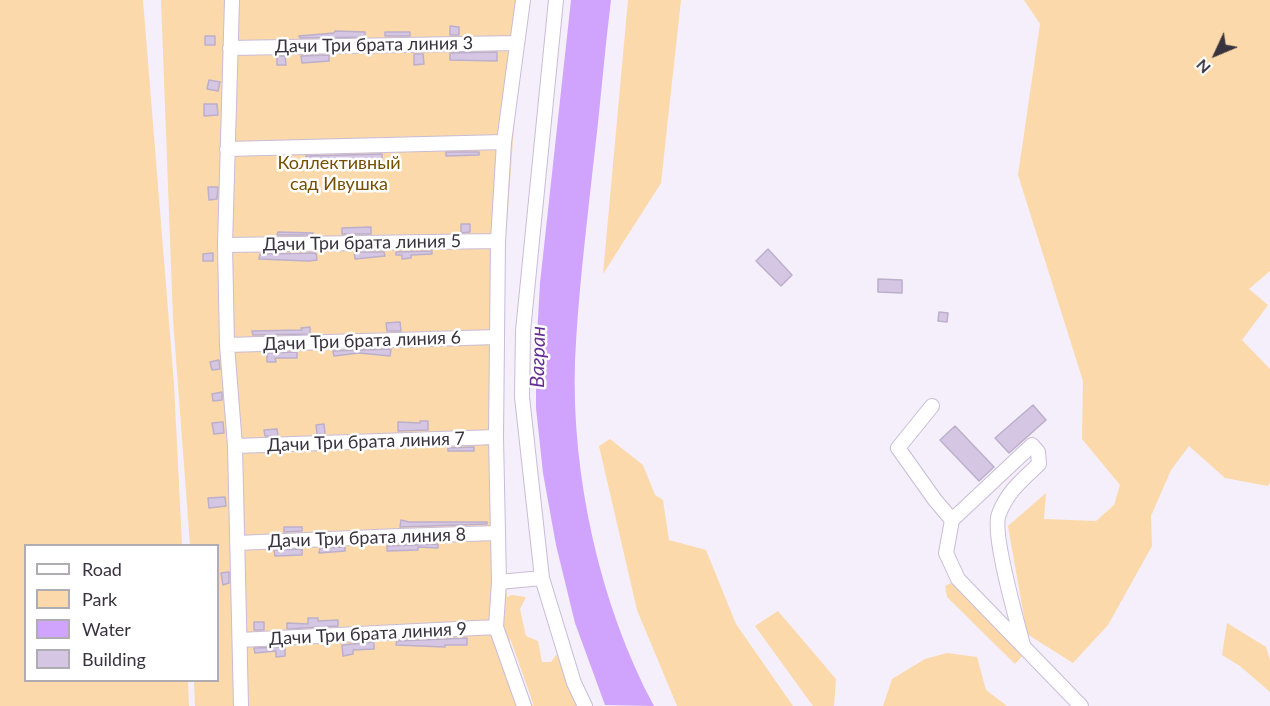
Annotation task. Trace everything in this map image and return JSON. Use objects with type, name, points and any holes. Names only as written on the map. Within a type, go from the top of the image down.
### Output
[{"type":"street","points":[[232,0],[225,245],[226,345],[235,446],[241,706]]},
{"type":"street","points":[[523,0],[504,142],[498,241],[496,437],[499,582],[496,627],[524,706]]},
{"type":"street","points":[[556,0],[522,331],[522,397],[542,578],[574,683],[585,706]]},
{"type":"street","name":"Дачи Три брата линия 3","points":[[230,48],[517,42]]},
{"type":"street","points":[[227,149],[504,142]]},
{"type":"street","name":"Дачи Три брата линия 5","points":[[225,245],[498,241]]},
{"type":"street","name":"Дачи Три брата линия 6","points":[[226,345],[497,337]]},
{"type":"street","points":[[932,406],[898,448],[934,500],[952,520]]},
{"type":"street","name":"Дачи Три брата линия 7","points":[[235,446],[496,437]]},
{"type":"street","points":[[1023,645],[1000,547],[997,516],[1009,492],[1039,464],[1038,452],[1032,445],[952,520],[946,553],[958,579],[1081,706]]},
{"type":"street","name":"Дачи Три брата линия 8","points":[[237,543],[498,533]]},
{"type":"street","points":[[499,582],[542,578]]},
{"type":"street","name":"Дачи Три брата линия 9","points":[[240,640],[496,627]]},
{"type":"green space","points":[[0,0],[143,0],[174,384],[182,544],[24,544],[24,682],[188,682],[189,706],[0,706]]},
{"type":"green space","name":"Коллективный сад Ивушка","points":[[161,0],[527,0],[520,43],[501,308],[500,445],[507,597],[512,595],[526,597],[520,609],[526,636],[538,641],[542,662],[551,662],[556,655],[562,656],[579,706],[534,706],[510,638],[510,656],[533,706],[195,706],[194,682],[219,682],[219,544],[190,544],[173,319]]},
{"type":"green space","points":[[628,0],[681,0],[661,183],[603,274]]},
{"type":"green space","points":[[1024,0],[1270,0],[1270,271],[1249,289],[1268,305],[1242,340],[1270,369],[1270,483],[1268,486],[1225,478],[1189,446],[1171,470],[1151,516],[1152,546],[1108,625],[1073,663],[1027,634],[1008,526],[1046,493],[1044,519],[1096,521],[1114,505],[1120,485],[1082,439],[1083,381],[1018,175],[1040,24]]},
{"type":"green space","points":[[610,439],[643,465],[655,495],[663,500],[669,540],[706,550],[736,624],[793,706],[677,706],[637,610],[599,446]]},
{"type":"green space","points":[[955,581],[1024,654],[1015,664],[947,597],[945,586]]},
{"type":"green space","points":[[778,611],[836,679],[834,706],[813,706],[755,626]]},
{"type":"green space","points":[[1227,623],[1266,647],[1270,660],[1270,692],[1240,666],[1222,655]]},
{"type":"green space","points":[[947,653],[977,657],[986,690],[1007,706],[883,706],[892,679],[925,659]]},
{"type":"water","name":"Вагран","points":[[571,0],[611,0],[578,312],[575,404],[578,449],[584,493],[604,583],[618,626],[654,706],[605,705],[575,623],[556,545],[543,473],[536,408],[540,283]]},
{"type":"building","points":[[450,26],[459,27],[459,35],[450,35]]},
{"type":"building","points":[[335,31],[365,32],[365,37],[300,38],[299,36],[334,33]]},
{"type":"building","points":[[385,32],[410,32],[410,36],[385,36]]},
{"type":"building","points":[[205,36],[215,36],[215,45],[205,45]]},
{"type":"building","points":[[497,52],[497,61],[450,60],[450,53]]},
{"type":"building","points":[[414,54],[423,54],[424,64],[414,65]]},
{"type":"building","points":[[329,55],[329,61],[302,63],[301,56]]},
{"type":"building","points":[[277,56],[285,56],[286,65],[277,65]]},
{"type":"building","points":[[209,80],[220,82],[218,91],[207,89]]},
{"type":"building","points":[[204,104],[217,104],[218,115],[204,116]]},
{"type":"building","points":[[446,152],[479,152],[479,155],[446,156]]},
{"type":"building","points":[[382,154],[382,158],[361,159],[362,161],[307,164],[306,156]]},
{"type":"building","points":[[208,187],[218,187],[217,199],[209,200]]},
{"type":"building","points":[[461,224],[470,224],[470,232],[461,233]]},
{"type":"building","points":[[371,227],[371,234],[342,234],[342,228]]},
{"type":"building","points":[[278,232],[313,233],[313,235],[277,235]]},
{"type":"building","points":[[768,249],[792,275],[781,286],[756,261]]},
{"type":"building","points":[[432,251],[432,254],[411,255],[411,258],[402,259],[402,255],[396,255],[396,252]]},
{"type":"building","points":[[354,252],[384,252],[385,256],[355,259]]},
{"type":"building","points":[[213,253],[213,261],[203,261],[203,254]]},
{"type":"building","points":[[316,253],[317,260],[309,261],[259,259],[260,254]]},
{"type":"building","points":[[878,279],[902,280],[902,293],[878,292]]},
{"type":"building","points":[[939,312],[948,313],[947,322],[938,321]]},
{"type":"building","points":[[400,322],[401,331],[387,331],[386,323]]},
{"type":"building","points":[[310,327],[310,334],[253,335],[252,331],[302,330],[301,328]]},
{"type":"building","points":[[391,349],[390,356],[359,353],[334,356],[333,351]]},
{"type":"building","points":[[297,352],[297,358],[275,358],[276,362],[267,362],[267,353]]},
{"type":"building","points":[[219,360],[220,369],[212,370],[210,362]]},
{"type":"building","points":[[222,392],[222,400],[213,401],[212,394]]},
{"type":"building","points":[[1033,405],[1046,420],[1009,453],[995,438]]},
{"type":"building","points":[[420,421],[428,421],[428,430],[398,431],[398,422],[420,423]]},
{"type":"building","points":[[223,422],[224,433],[214,434],[212,423]]},
{"type":"building","points":[[324,424],[325,434],[317,434],[316,425]]},
{"type":"building","points":[[955,426],[994,467],[979,481],[940,440]]},
{"type":"building","points":[[277,429],[278,436],[265,436],[264,430]]},
{"type":"building","points":[[474,447],[474,451],[448,451],[448,448]]},
{"type":"building","points":[[225,497],[226,506],[209,508],[208,498]]},
{"type":"building","points":[[401,520],[409,522],[487,522],[487,524],[400,527]]},
{"type":"building","points":[[284,527],[302,527],[302,531],[284,532]]},
{"type":"building","points":[[438,544],[438,548],[418,547],[418,550],[387,551],[387,546]]},
{"type":"building","points":[[345,547],[345,551],[319,553],[320,548]]},
{"type":"building","points":[[302,549],[302,555],[275,556],[274,550]]},
{"type":"building","points":[[229,572],[229,583],[223,585],[221,573]]},
{"type":"building","points":[[308,618],[318,618],[318,621],[338,620],[338,626],[287,629],[287,623],[308,624]]},
{"type":"building","points":[[254,622],[264,622],[264,630],[254,630]]},
{"type":"building","points":[[467,638],[467,645],[445,645],[445,647],[396,645],[397,641]]},
{"type":"building","points":[[374,642],[374,649],[353,650],[353,654],[343,656],[342,645]]},
{"type":"building","points":[[285,647],[285,656],[276,657],[276,651],[255,653],[254,648]]}]
